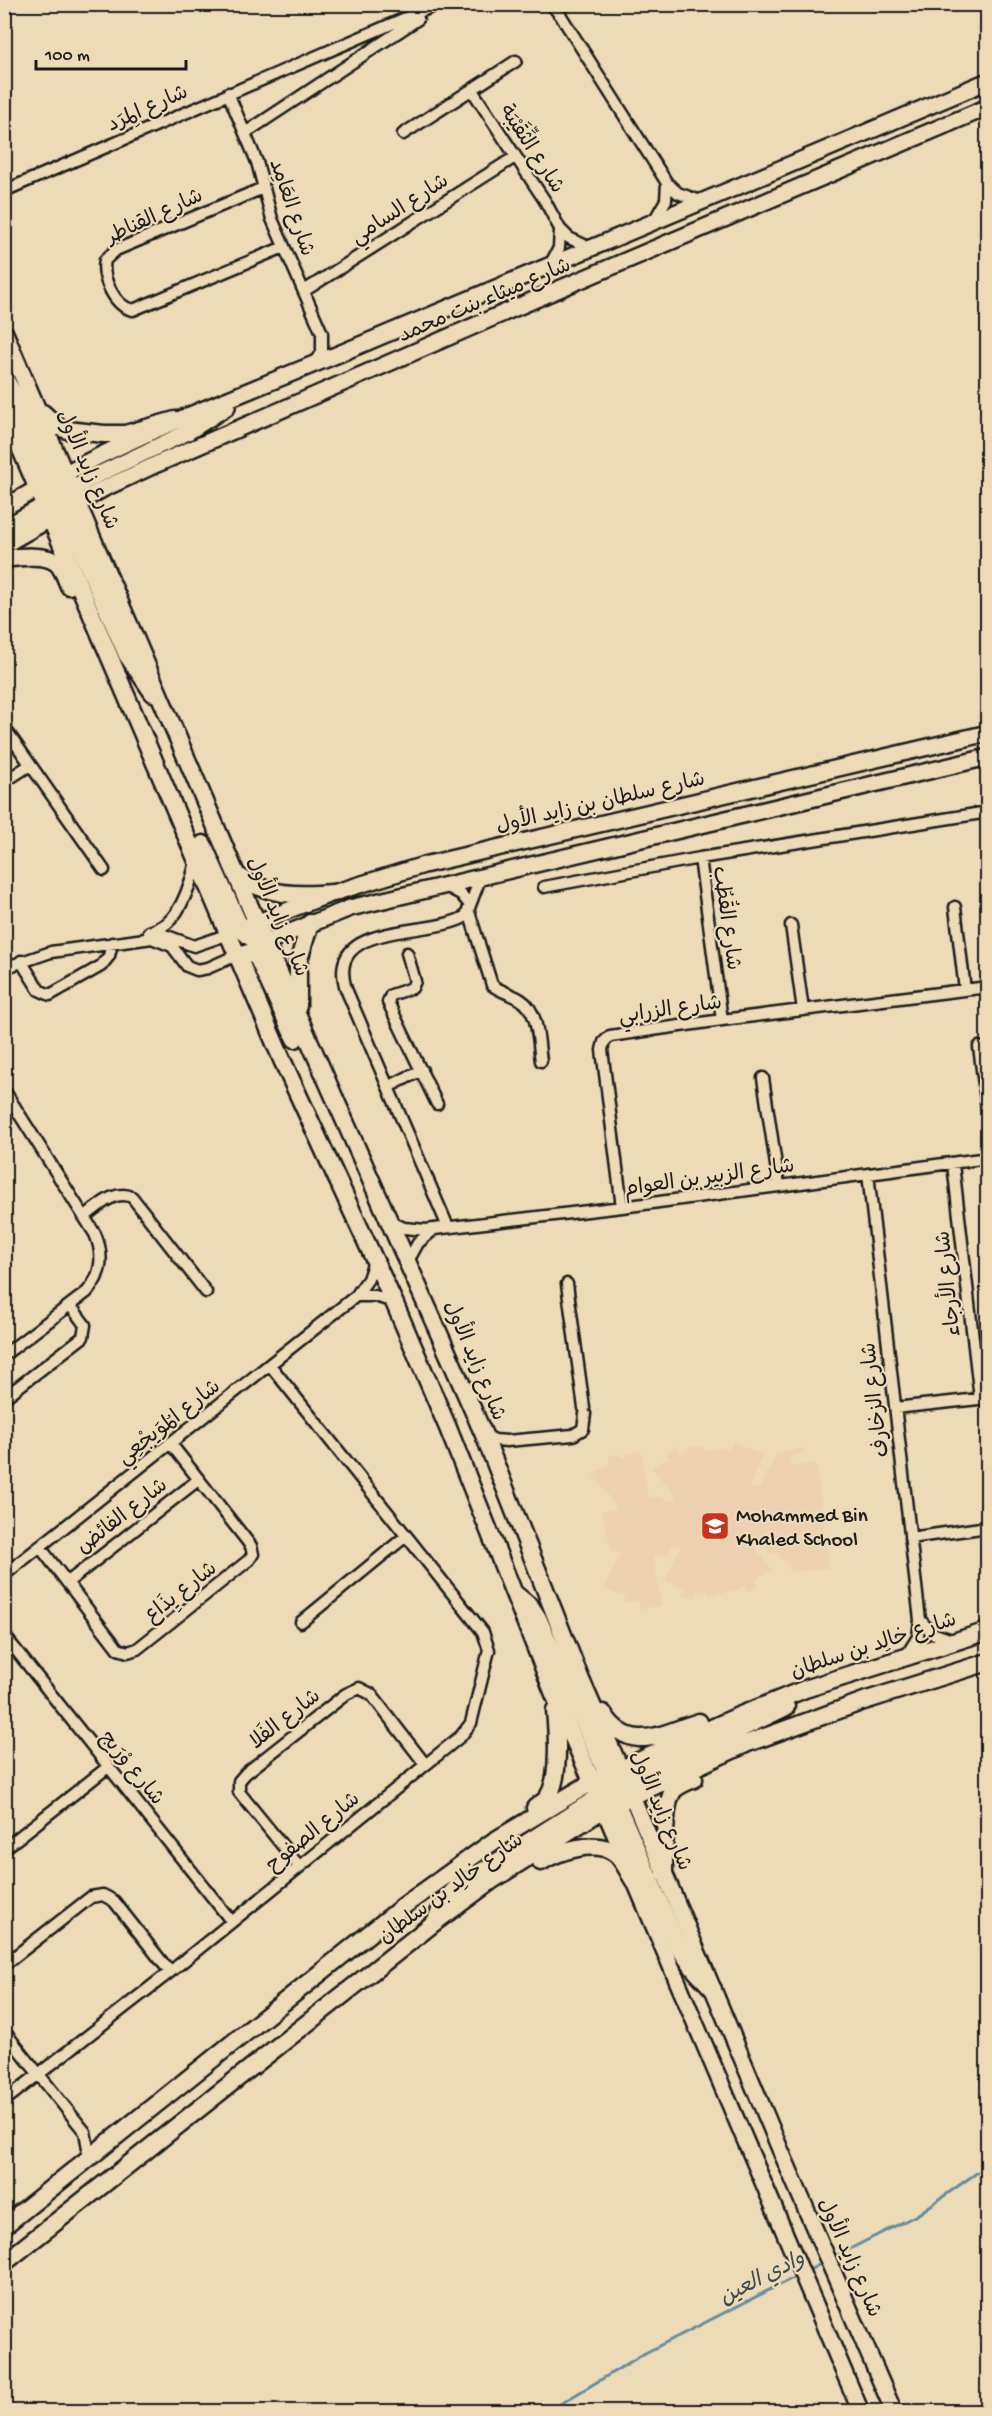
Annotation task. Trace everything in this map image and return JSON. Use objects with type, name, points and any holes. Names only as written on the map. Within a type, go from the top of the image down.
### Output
[{"type":"main road","name":"شارع ميثاء بنت محمد","points":[[4,545],[59,496],[175,420],[593,249],[987,81]]},
{"type":"main road","name":"شارع ميثاء بنت محمد","points":[[4,508],[59,496],[157,464],[987,107]]},
{"type":"main road","name":"شارع زايد الأول","points":[[4,332],[38,409],[89,608],[196,858],[242,929]]},
{"type":"main road","points":[[4,377],[59,496]]},
{"type":"main road","points":[[4,528],[59,496],[188,432],[220,412],[240,395]]},
{"type":"main road","points":[[38,409],[62,429],[104,434],[125,434],[175,420]]},
{"type":"main road","name":"شارع زايد الأول","points":[[4,410],[59,496],[127,655],[144,682],[165,706],[237,876],[242,929],[238,957],[283,1062],[394,1302],[448,1428],[554,1694],[664,1873],[894,2412]]},
{"type":"main road","points":[[4,436],[4,443]]},
{"type":"main road","points":[[4,559],[25,557],[53,560],[60,568],[75,596],[89,608]]},
{"type":"main road","name":"شارع سلطان بن زايد الأول","points":[[242,929],[377,878],[473,852],[987,733]]},
{"type":"main road","points":[[870,785],[869,775],[873,769],[922,757],[956,741]]},
{"type":"main road","points":[[238,957],[266,942],[350,908],[987,757]]},
{"type":"main road","points":[[155,763],[174,783],[181,795],[242,929],[250,937],[266,942]]},
{"type":"main road","points":[[237,876],[254,886],[274,892],[304,895],[333,893]]},
{"type":"main road","points":[[300,1022],[297,991],[298,963],[310,923]]},
{"type":"main road","name":"شارع زايد الأول","points":[[266,942],[484,1435],[581,1680],[612,1789],[634,1881],[861,2412]]},
{"type":"main road","points":[[238,957],[248,953],[257,957],[320,1094],[343,1119]]},
{"type":"main road","points":[[512,1592],[527,1603],[538,1618],[681,1949],[695,1970],[713,1989]]},
{"type":"main road","name":"شارع خالِد بن سلطان","points":[[4,2263],[435,1922],[612,1789],[736,1717],[805,1689],[987,1631]]},
{"type":"main road","name":"شارع خالِد بن سلطان","points":[[4,2226],[85,2164],[405,1905],[494,1841],[612,1789],[853,1705],[987,1662]]},
{"type":"main road","points":[[581,1680],[610,1725],[625,1735],[656,1737],[697,1722],[736,1717]]},
{"type":"main road","points":[[435,1922],[447,1898],[467,1880],[612,1789],[775,1713],[796,1699],[805,1689]]},
{"type":"main road","points":[[494,1841],[545,1800],[552,1789],[558,1742],[554,1694]]},
{"type":"main road","points":[[664,1873],[665,1837],[669,1802],[673,1792],[682,1784],[724,1763],[748,1743]]},
{"type":"main road","points":[[491,1881],[519,1876],[559,1851],[592,1848],[615,1853],[634,1881]]},
{"type":"street","name":"شارع المِرَد","points":[[4,191],[415,9],[439,4]]},
{"type":"street","points":[[245,133],[439,4]]},
{"type":"street","points":[[551,4],[561,16],[667,183],[678,193],[704,202]]},
{"type":"street","points":[[403,134],[516,61]]},
{"type":"street","name":"شارع الثِّقَيْبَة","points":[[472,90],[545,201],[560,229],[569,238],[593,249]]},
{"type":"street","name":"شارع العَامِد","points":[[228,93],[257,162],[272,219],[322,333]]},
{"type":"street","name":"شارع السامي","points":[[304,291],[515,157]]},
{"type":"street","points":[[653,223],[666,200],[667,183]]},
{"type":"street","name":"شارع القناطر","points":[[263,188],[116,250],[105,260],[105,274],[120,304],[134,310],[284,247]]},
{"type":"street","points":[[549,266],[559,248],[560,229]]},
{"type":"street","points":[[322,333],[336,347],[349,350]]},
{"type":"street","points":[[316,363],[322,352],[322,333]]},
{"type":"street","points":[[4,728],[104,870]]},
{"type":"street","points":[[4,782],[30,765]]},
{"type":"street","points":[[544,887],[700,858],[987,812]]},
{"type":"street","points":[[112,943],[148,933],[172,918],[191,880],[196,858]]},
{"type":"street","name":"شارع القُطُب","points":[[700,858],[722,1020]]},
{"type":"street","points":[[448,1227],[346,989],[343,970],[350,953],[364,941],[462,918],[469,908],[481,876]]},
{"type":"street","points":[[443,885],[455,890],[469,908],[492,985],[501,992],[522,1000],[531,1011],[541,1061]]},
{"type":"street","points":[[954,907],[965,990]]},
{"type":"street","points":[[790,925],[802,1010]]},
{"type":"street","points":[[148,933],[163,934],[194,946],[242,929]]},
{"type":"street","points":[[4,968],[51,952],[152,938],[162,940],[172,946],[187,966],[197,970],[238,957]]},
{"type":"street","points":[[21,961],[39,990],[50,995],[101,966],[109,956],[112,943]]},
{"type":"street","points":[[407,953],[415,981],[412,988],[391,995],[388,1002],[437,1104]]},
{"type":"street","name":"شارع الزرابي","points":[[622,1207],[602,1050],[604,1042],[610,1036],[987,987]]},
{"type":"street","points":[[979,1047],[987,1115]]},
{"type":"street","points":[[388,1087],[422,1070]]},
{"type":"street","points":[[763,1078],[779,1185]]},
{"type":"street","points":[[4,1090],[101,1246],[102,1259],[94,1283],[70,1305],[4,1355]]},
{"type":"street","name":"شارع الزبير بن العوام","points":[[391,1222],[411,1230],[435,1229],[622,1207],[987,1158]]},
{"type":"street","name":"شارع الأرجاء","points":[[953,1164],[984,1399]]},
{"type":"street","name":"شارع الزخارف","points":[[868,1174],[920,1620],[915,1645],[905,1658]]},
{"type":"street","points":[[84,1217],[113,1196],[123,1194],[132,1197],[206,1292]]},
{"type":"street","points":[[408,1261],[418,1243],[435,1229]]},
{"type":"street","name":"شارع المُوَيجْعِي","points":[[4,1575],[356,1296],[368,1279],[375,1259]]},
{"type":"street","points":[[484,1435],[495,1440],[514,1441],[573,1435],[583,1429],[584,1411],[567,1284]]},
{"type":"street","points":[[356,1296],[375,1296],[394,1302]]},
{"type":"street","points":[[4,1398],[83,1338],[85,1325],[70,1305]]},
{"type":"street","name":"شارع الصفوح","points":[[4,2101],[170,1972],[467,1730],[489,1650],[483,1632],[270,1365]]},
{"type":"street","points":[[895,1408],[984,1399]]},
{"type":"street","points":[[496,1467],[503,1450],[514,1441]]},
{"type":"street","name":"شارع يِذَاع","points":[[40,1546],[118,1649],[128,1652],[137,1650],[249,1560],[253,1554],[251,1546],[171,1444]]},
{"type":"street","name":"شارع الفائض","points":[[68,1582],[198,1480]]},
{"type":"street","points":[[910,1538],[987,1527]]},
{"type":"street","points":[[301,1622],[406,1536]]},
{"type":"street","points":[[920,1620],[925,1627],[939,1637],[957,1641]]},
{"type":"street","name":"شارع وْرَيج","points":[[4,1635],[232,1922]]},
{"type":"street","name":"شارع الفَلا","points":[[299,1866],[239,1792],[239,1781],[246,1773],[346,1694],[359,1688],[371,1694],[425,1764]]},
{"type":"street","points":[[4,1849],[108,1767]]},
{"type":"street","points":[[4,1965],[91,1897],[97,1895],[114,1900],[170,1972]]},
{"type":"street","points":[[4,2031],[85,2132],[100,2139],[119,2136]]},
{"type":"street","points":[[85,2132],[88,2148],[85,2164]]},
{"type":"shaded area","name":"Mohammed Bin Khaled School","points":[[733,1442],[762,1455],[749,1488],[759,1489],[777,1453],[803,1448],[804,1453],[792,1455],[789,1459],[791,1467],[816,1463],[829,1568],[789,1572],[788,1565],[780,1559],[779,1553],[770,1554],[761,1540],[751,1541],[772,1570],[755,1580],[759,1585],[749,1592],[744,1585],[738,1590],[709,1595],[706,1590],[698,1591],[694,1598],[683,1593],[685,1588],[665,1581],[681,1545],[672,1546],[668,1554],[653,1557],[661,1606],[641,1609],[638,1601],[625,1603],[624,1595],[604,1588],[621,1554],[612,1549],[601,1511],[617,1508],[593,1475],[609,1464],[609,1456],[619,1454],[621,1458],[641,1451],[648,1498],[661,1497],[668,1501],[678,1499],[652,1468],[670,1459],[666,1453],[676,1446],[682,1454],[688,1451],[689,1447],[704,1446],[705,1451],[720,1448],[730,1450]]},
{"type":"waterway","name":"وادي العين","points":[[832,2258],[917,2215],[988,2165]]},
{"type":"waterway","name":"وادي العين","points":[[806,2272],[824,2262]]},
{"type":"waterway","name":"وادي العين","points":[[547,2412],[645,2353],[797,2276]]},
{"type":"place","name":"Mohammed Bin Khaled School","points":[[715,1526]]}]
